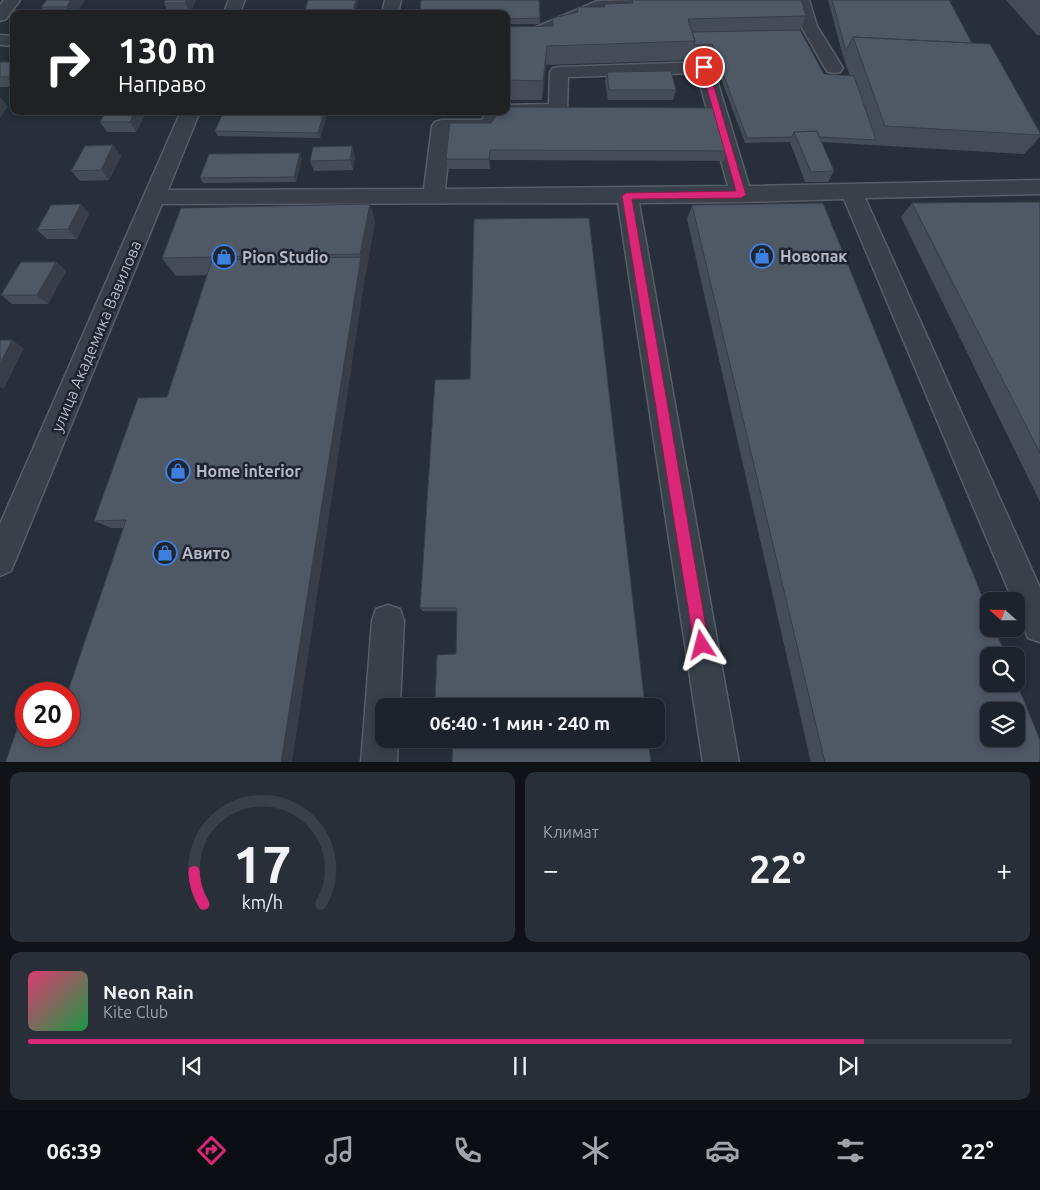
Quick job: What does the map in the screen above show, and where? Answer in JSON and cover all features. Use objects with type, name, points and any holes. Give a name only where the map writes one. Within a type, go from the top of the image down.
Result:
[{"type":"street","points":[[0,16],[12,0]]},
{"type":"street","points":[[801,0],[809,26],[834,68]]},
{"type":"street","points":[[510,34],[537,33],[597,6],[655,4]]},
{"type":"street","points":[[510,111],[558,110],[559,72],[704,67],[741,195]]},
{"type":"street","name":"улица Академика Вавилова","points":[[0,560],[189,115]]},
{"type":"street","points":[[434,196],[442,126],[487,126],[495,115]]},
{"type":"street","points":[[156,197],[741,195],[1040,187]]},
{"type":"street","points":[[852,192],[1040,626]]},
{"type":"street","points":[[626,196],[721,762]]},
{"type":"street","points":[[379,762],[388,621]]},
{"type":"building","points":[[47,0],[71,0],[66,7],[41,7]]},
{"type":"building","points":[[166,0],[187,0],[185,3],[164,3]]},
{"type":"building","points":[[308,0],[356,0],[353,10],[305,10]]},
{"type":"building","points":[[421,0],[539,0],[540,18],[510,19],[510,10],[420,10]]},
{"type":"building","points":[[632,0],[801,0],[806,16],[688,19],[695,41],[547,46],[543,81],[510,80],[510,27],[553,26],[553,18],[578,12],[577,7],[605,7],[604,4],[633,3]]},
{"type":"building","points":[[832,0],[949,0],[972,43],[853,37],[846,51]]},
{"type":"building","points":[[800,30],[824,74],[854,76],[876,140],[819,137],[817,131],[794,132],[792,137],[747,138],[712,44],[694,45],[695,41],[692,32]]},
{"type":"building","points":[[853,37],[990,44],[1040,135],[885,126]]},
{"type":"building","points":[[0,62],[10,62],[10,77],[0,77]]},
{"type":"building","points":[[671,71],[676,90],[609,90],[607,72]]},
{"type":"building","points":[[510,107],[713,108],[727,151],[490,150],[489,159],[446,159],[450,123],[491,123],[497,115],[510,115]]},
{"type":"building","points":[[104,115],[133,115],[130,122],[100,122]]},
{"type":"building","points":[[222,115],[323,115],[318,133],[215,131]]},
{"type":"building","points":[[817,131],[834,171],[811,172],[794,132]]},
{"type":"building","points":[[113,145],[101,170],[71,171],[85,146]]},
{"type":"building","points":[[352,146],[350,160],[310,161],[313,147]]},
{"type":"building","points":[[300,153],[294,177],[200,178],[209,154]]},
{"type":"building","points":[[1040,202],[1040,453],[912,203]]},
{"type":"building","points":[[823,203],[980,592],[980,638],[999,638],[1002,647],[980,647],[980,692],[1020,692],[1025,702],[980,702],[980,747],[1025,747],[1025,703],[1040,740],[1040,762],[825,762],[692,205]]},
{"type":"building","points":[[81,204],[68,229],[37,230],[51,205]]},
{"type":"building","points":[[370,204],[360,254],[162,258],[181,208]]},
{"type":"building","points":[[589,218],[644,698],[435,698],[437,655],[456,654],[457,608],[420,608],[435,380],[470,379],[474,219]]},
{"type":"building","points":[[361,257],[281,762],[5,762],[15,735],[15,747],[80,747],[80,682],[71,682],[126,520],[94,521],[138,398],[167,397],[212,260]]},
{"type":"building","points":[[21,262],[56,262],[37,295],[1,295]]},
{"type":"building","points":[[0,340],[12,340],[0,364]]},
{"type":"building","points":[[453,748],[649,748],[651,762],[452,762]]},
{"type":"place","name":"Новопак","points":[[762,256]]},
{"type":"place","name":"Pion Studio","points":[[224,257]]},
{"type":"place","name":"Home interior","points":[[178,471]]},
{"type":"place","name":"Авито","points":[[165,553]]},
{"type":"route","points":[[702,645],[626,196],[741,195],[704,67]]}]
